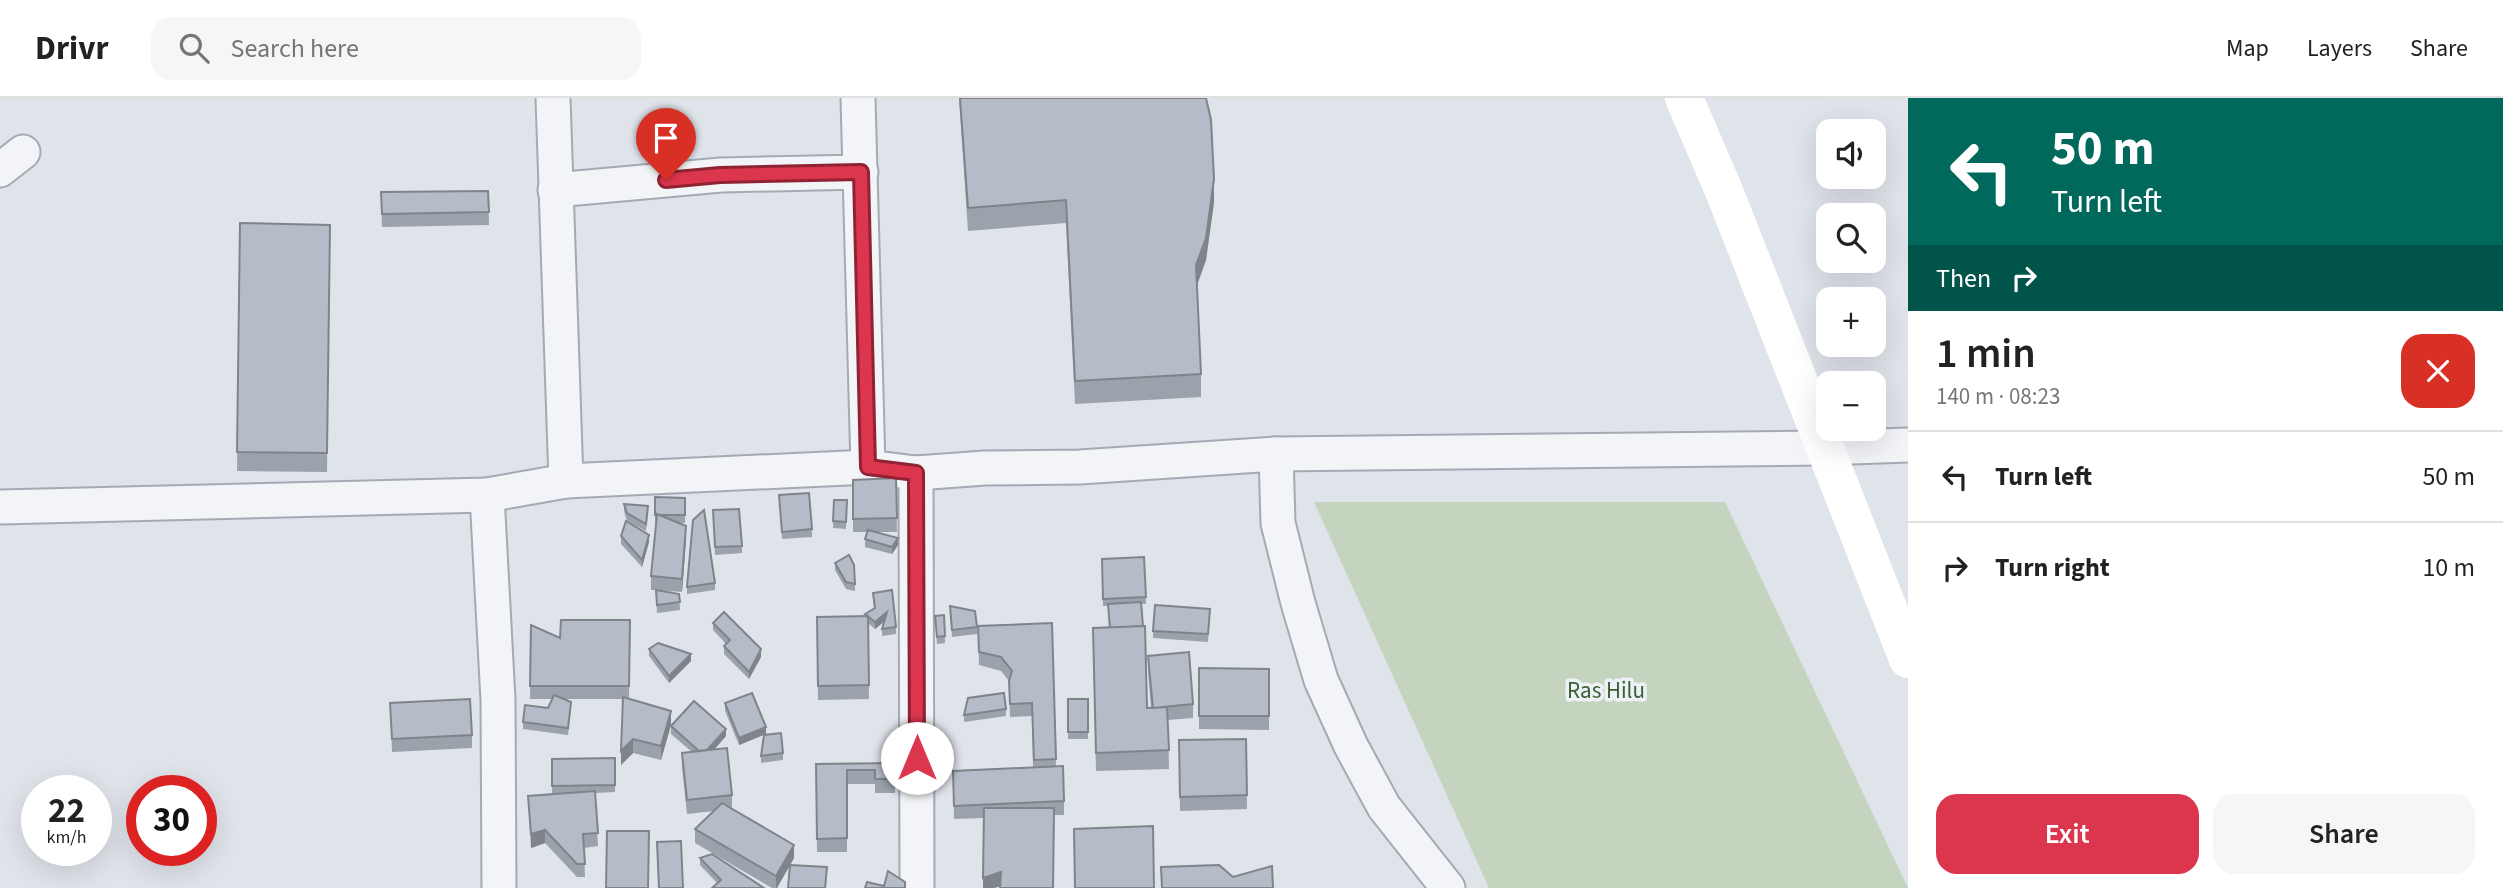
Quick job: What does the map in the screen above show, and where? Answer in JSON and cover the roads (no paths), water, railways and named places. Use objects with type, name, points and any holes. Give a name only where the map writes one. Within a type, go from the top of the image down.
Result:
[{"type":"main road","points":[[1684,98],[1724,191],[1908,659]]},
{"type":"street","points":[[553,98],[566,481]]},
{"type":"street","points":[[858,98],[868,467]]},
{"type":"street","points":[[555,190],[720,175],[861,172]]},
{"type":"street","points":[[0,507],[487,495],[566,481],[868,467],[916,473],[985,468],[1080,467],[1276,454],[1908,445]]},
{"type":"street","points":[[1276,454],[1279,523],[1298,603],[1321,680],[1351,746],[1384,807],[1448,888]]},
{"type":"street","points":[[916,473],[916,888]]},
{"type":"street","points":[[487,495],[504,884]]},
{"type":"park label","name":"Ras Hilu","points":[[1606,690]]}]
